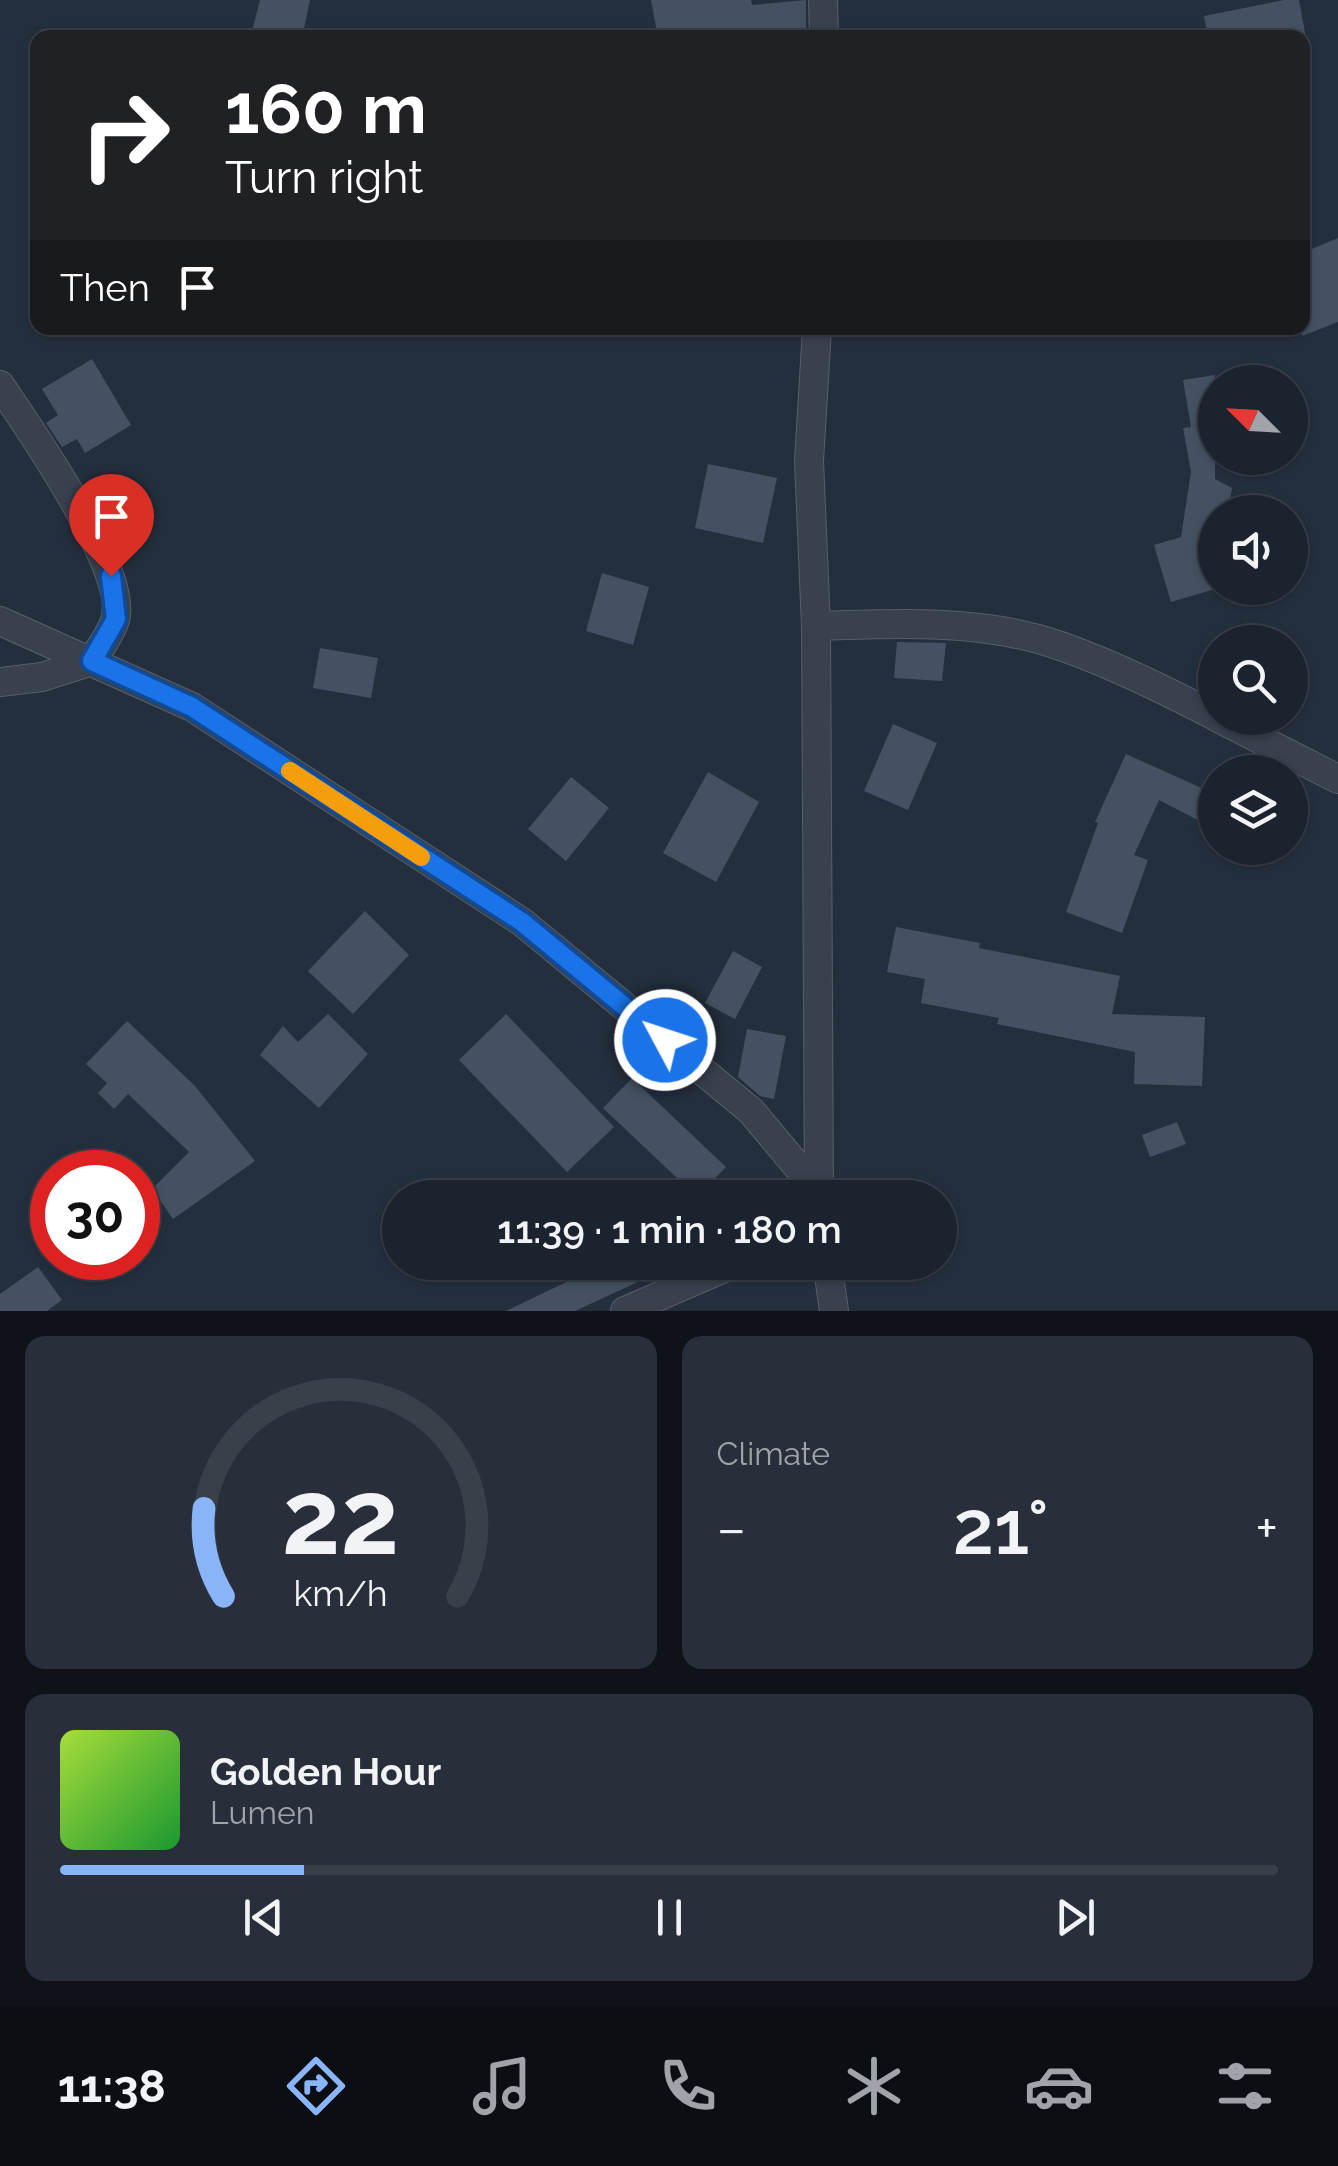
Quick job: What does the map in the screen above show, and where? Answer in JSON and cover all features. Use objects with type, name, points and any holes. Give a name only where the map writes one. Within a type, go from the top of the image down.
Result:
[{"type":"street","points":[[824,0],[824,30]]},
{"type":"street","points":[[817,335],[809,460],[816,626],[818,1180]]},
{"type":"street","points":[[0,386],[59,472],[111,576],[116,619],[92,661],[42,677],[0,682]]},
{"type":"street","points":[[0,620],[192,707],[522,922],[751,1111],[807,1180]]},
{"type":"street","points":[[816,626],[938,624],[1038,639],[1198,708]]},
{"type":"street","points":[[1251,735],[1338,779]]},
{"type":"street","points":[[625,1311],[696,1280]]},
{"type":"street","points":[[830,1280],[834,1311]]},
{"type":"building","points":[[260,0],[310,0],[304,30],[252,30]]},
{"type":"building","points":[[651,0],[751,0],[752,5],[806,0],[806,30],[657,30]]},
{"type":"building","points":[[1299,0],[1305,30],[1207,30],[1204,16]]},
{"type":"building","points":[[1338,238],[1338,322],[1310,333],[1310,250]]},
{"type":"building","points":[[92,359],[131,425],[85,453],[77,439],[62,447],[46,423],[58,415],[42,389]]},
{"type":"building","points":[[1198,378],[1198,475],[1215,475],[1215,479],[1232,488],[1231,495],[1198,495],[1198,594],[1171,602],[1154,545],[1181,537],[1191,472],[1183,428],[1191,427],[1183,380]]},
{"type":"building","points":[[708,464],[777,478],[763,543],[695,528]]},
{"type":"building","points":[[602,573],[649,587],[633,645],[586,631]]},
{"type":"building","points":[[897,642],[946,643],[942,681],[894,678]]},
{"type":"building","points":[[320,648],[378,658],[371,698],[313,688]]},
{"type":"building","points":[[893,724],[937,743],[908,810],[864,791]]},
{"type":"building","points":[[1126,754],[1198,786],[1198,820],[1159,800],[1134,855],[1148,860],[1122,933],[1066,912],[1098,823],[1095,822]]},
{"type":"building","points":[[708,772],[759,802],[716,882],[663,853]]},
{"type":"building","points":[[571,777],[609,808],[566,861],[528,829]]},
{"type":"building","points":[[365,911],[409,955],[353,1014],[308,971]]},
{"type":"building","points":[[896,927],[1120,976],[1112,1014],[1205,1017],[1202,1086],[1134,1084],[1135,1052],[997,1024],[999,1018],[921,1003],[925,979],[887,972]]},
{"type":"building","points":[[733,951],[762,967],[735,1019],[705,1003]]},
{"type":"building","points":[[328,1014],[368,1054],[319,1108],[260,1055],[283,1026],[298,1042]]},
{"type":"building","points":[[506,1014],[614,1127],[567,1172],[459,1060]]},
{"type":"building","points":[[127,1021],[195,1086],[255,1161],[173,1219],[160,1200],[160,1181],[189,1152],[128,1094],[114,1109],[98,1093],[107,1083],[86,1064]]},
{"type":"building","points":[[747,1029],[786,1036],[774,1099],[760,1096],[738,1077]]},
{"type":"building","points":[[632,1078],[726,1167],[713,1180],[679,1180],[603,1108]]},
{"type":"building","points":[[1177,1122],[1186,1144],[1150,1157],[1142,1135]]},
{"type":"building","points":[[30,1273],[30,1280],[47,1280],[62,1300],[47,1311],[0,1311],[0,1294]]},
{"type":"building","points":[[571,1280],[640,1281],[575,1311],[506,1311]]},
{"type":"slow traffic","points":[[290,771],[421,857]]},
{"type":"route","points":[[111,576],[116,619],[92,661],[192,707],[522,922],[665,1040]]}]
